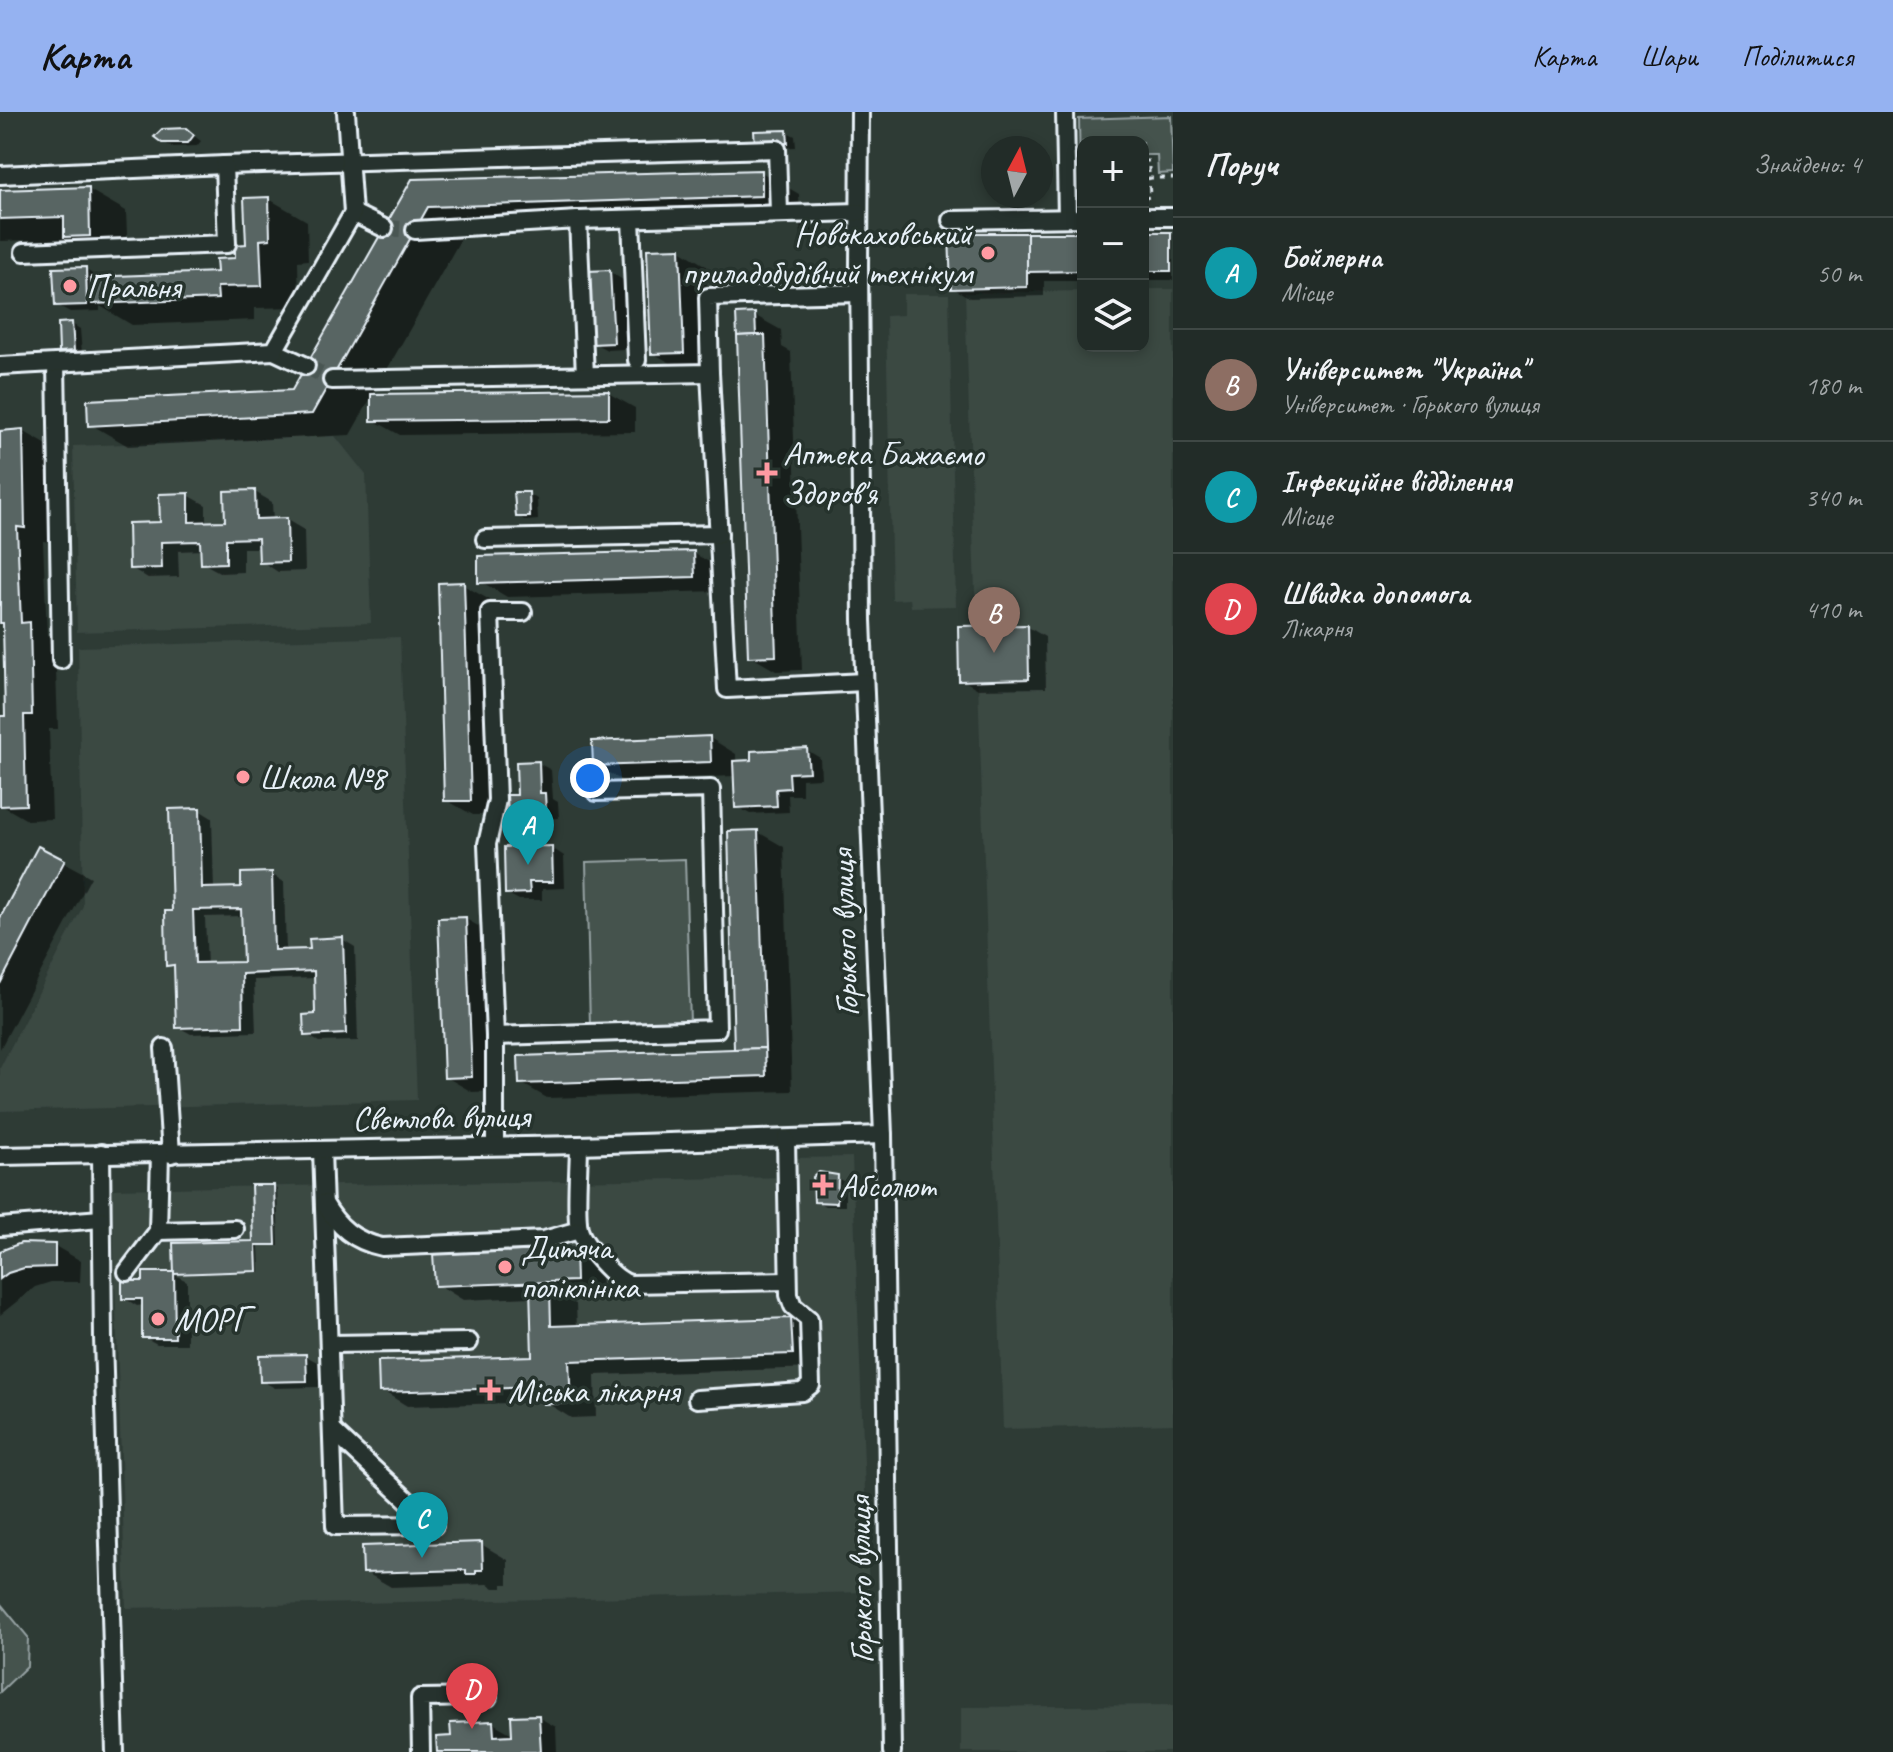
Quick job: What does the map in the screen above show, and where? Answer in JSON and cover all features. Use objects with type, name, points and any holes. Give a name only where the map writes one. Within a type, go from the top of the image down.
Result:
[{"type":"street","points":[[274,351],[353,213],[346,112]]},
{"type":"street","name":"Горького вулиця","points":[[860,112],[864,682],[883,1135],[892,1752]]},
{"type":"street","points":[[951,220],[1075,218],[1065,112]]},
{"type":"street","points":[[0,175],[224,165],[777,149],[779,213]]},
{"type":"street","points":[[24,252],[227,244],[224,165]]},
{"type":"street","points":[[415,230],[578,220],[859,212]]},
{"type":"street","points":[[353,213],[384,228]]},
{"type":"street","points":[[1149,217],[1173,217]]},
{"type":"street","points":[[631,219],[637,360]]},
{"type":"street","points":[[578,220],[585,375]]},
{"type":"street","points":[[859,293],[708,297],[727,689],[864,682]]},
{"type":"street","points":[[0,366],[274,351],[306,366]]},
{"type":"street","points":[[56,363],[61,660]]},
{"type":"street","points":[[332,380],[710,373]]},
{"type":"street","points":[[485,539],[719,534]]},
{"type":"street","points":[[495,1146],[495,1036],[487,844],[497,800],[490,612],[523,612]]},
{"type":"street","points":[[495,1036],[717,1029],[711,789],[596,792]]},
{"type":"street","points":[[127,1272],[158,1231],[166,1153],[164,1048]]},
{"type":"street","name":"Свєтлова вулиця","points":[[0,1156],[579,1145],[883,1135]]},
{"type":"street","points":[[697,1399],[802,1392],[813,1380],[809,1319],[793,1306],[789,1295],[786,1139]]},
{"type":"street","points":[[579,1145],[579,1230],[613,1276],[630,1284],[788,1281]]},
{"type":"street","points":[[322,1150],[335,1526],[434,1525],[332,1430]]},
{"type":"street","points":[[101,1153],[115,1752]]},
{"type":"street","points":[[324,1203],[346,1231],[363,1242],[382,1247],[544,1240],[579,1230]]},
{"type":"street","points":[[0,1227],[101,1219]]},
{"type":"street","points":[[158,1231],[235,1229]]},
{"type":"street","points":[[329,1344],[469,1342]]},
{"type":"street","points":[[421,1752],[420,1698],[488,1697]]},
{"type":"path","points":[[1149,197],[1149,178],[1173,178]]},
{"type":"shaded area","points":[[1171,116],[1173,173],[1158,174],[1157,155],[1149,155],[1149,136],[1079,136],[1079,119]]},
{"type":"shaded area","points":[[1149,289],[1173,289],[1173,1424],[1003,1429],[965,293],[1077,291],[1077,352],[1149,352]]},
{"type":"shaded area","points":[[903,294],[949,294],[956,606],[911,607],[910,599],[892,600],[886,316],[903,315]]},
{"type":"shaded area","points":[[335,436],[366,475],[371,623],[77,632],[73,446]]},
{"type":"shaded area","name":"Школа №8","points":[[400,637],[417,1100],[0,1111],[0,1068],[83,906],[78,647]]},
{"type":"shaded area","points":[[685,859],[690,1023],[590,1026],[586,862]]},
{"type":"shaded area","name":"Міська лікарня","points":[[852,1157],[869,1592],[126,1608],[112,1189],[793,1177],[793,1158]]},
{"type":"shaded area","points":[[0,1603],[28,1637],[27,1666],[0,1692]]},
{"type":"shaded area","points":[[1173,1705],[1173,1752],[961,1752],[961,1707]]},
{"type":"building","points":[[186,128],[194,135],[188,143],[162,143],[154,137],[162,129]]},
{"type":"building","points":[[787,130],[788,143],[755,144],[754,131]]},
{"type":"building","points":[[762,170],[762,196],[428,207],[312,414],[88,426],[87,400],[292,390],[412,179]]},
{"type":"building","points":[[89,187],[90,236],[64,237],[64,217],[0,219],[0,190]]},
{"type":"building","points":[[269,197],[270,239],[260,240],[262,286],[217,287],[218,299],[92,304],[91,277],[217,272],[216,259],[235,258],[235,245],[246,244],[244,198]]},
{"type":"building","points":[[1149,232],[1171,232],[1171,271],[1149,271]]},
{"type":"building","name":"Новокаховський приладобудівний технікум","points":[[949,233],[1027,233],[1027,287],[951,289]]},
{"type":"building","points":[[1027,233],[1077,233],[1077,271],[1027,272]]},
{"type":"building","points":[[680,248],[684,353],[651,354],[647,249]]},
{"type":"building","name":"Пральня","points":[[86,267],[87,305],[55,306],[53,268]]},
{"type":"building","points":[[610,270],[614,343],[592,344],[588,271]]},
{"type":"building","points":[[755,313],[756,335],[737,336],[736,314]]},
{"type":"building","points":[[72,322],[74,351],[59,352],[58,323]]},
{"type":"building","points":[[765,335],[776,656],[748,657],[737,336]]},
{"type":"building","points":[[609,391],[609,418],[371,421],[371,394]]},
{"type":"building","points":[[23,429],[25,528],[17,527],[21,623],[30,622],[32,715],[24,715],[26,805],[0,806],[0,716],[5,716],[3,623],[0,623],[0,431]]},
{"type":"building","points":[[255,490],[256,519],[287,518],[288,562],[259,563],[258,538],[226,539],[226,563],[201,564],[200,541],[161,542],[162,568],[129,569],[128,523],[160,522],[159,494],[189,493],[189,522],[225,521],[224,491]]},
{"type":"building","points":[[514,492],[529,492],[530,517],[516,517]]},
{"type":"building","points":[[694,551],[695,577],[478,583],[478,556]]},
{"type":"building","points":[[464,582],[471,801],[444,801],[438,583]]},
{"type":"building","points":[[1028,625],[1029,679],[959,681],[958,626]]},
{"type":"building","points":[[710,736],[711,762],[593,766],[592,741]]},
{"type":"building","points":[[807,748],[809,772],[789,773],[790,788],[776,789],[777,806],[735,808],[733,761],[751,760],[751,751]]},
{"type":"building","points":[[539,761],[540,793],[545,793],[546,812],[508,813],[507,795],[517,795],[516,762]]},
{"type":"building","points":[[200,808],[202,888],[241,887],[241,873],[272,872],[274,950],[310,949],[309,939],[343,937],[346,1034],[304,1036],[303,1015],[315,1014],[314,971],[242,974],[243,1026],[176,1028],[174,965],[166,966],[165,911],[172,911],[169,809]],"holes":[[[241,909],[243,962],[195,963],[193,910]]]},
{"type":"building","points":[[758,830],[765,1048],[734,1049],[728,831]]},
{"type":"building","points":[[38,846],[65,860],[0,984],[0,918]]},
{"type":"building","points":[[552,846],[553,882],[529,882],[530,893],[505,894],[504,847]]},
{"type":"building","points":[[466,917],[472,1077],[444,1078],[438,918]]},
{"type":"building","points":[[765,1048],[766,1076],[519,1084],[518,1056]]},
{"type":"building","points":[[819,1172],[838,1175],[837,1203],[814,1202],[813,1177]]},
{"type":"building","points":[[251,1185],[274,1185],[276,1245],[256,1245],[257,1271],[174,1274],[173,1243],[253,1241]]},
{"type":"building","points":[[21,1243],[55,1244],[55,1267],[24,1268],[0,1279],[0,1251]]},
{"type":"building","name":"Дитяча поліклініка","points":[[575,1249],[576,1281],[435,1286],[433,1254]]},
{"type":"building","name":"МОРГ","points":[[143,1272],[174,1272],[175,1338],[142,1338],[142,1299],[122,1299],[122,1281],[143,1281]]},
{"type":"building","name":"Міська лікарня","points":[[530,1287],[550,1287],[551,1326],[791,1318],[793,1354],[569,1361],[571,1403],[543,1404],[542,1387],[379,1392],[378,1361],[532,1356]]},
{"type":"building","points":[[306,1354],[307,1381],[260,1382],[259,1355]]},
{"type":"building","points":[[482,1542],[483,1570],[476,1570],[476,1574],[466,1574],[466,1570],[363,1573],[362,1546]]},
{"type":"building","points":[[539,1715],[541,1752],[437,1752],[436,1737],[451,1736],[450,1723],[493,1721],[494,1736],[512,1735],[511,1716]]},
{"type":"tunnel","points":[[384,228],[415,230]]},
{"type":"tunnel","points":[[306,366],[332,380]]},
{"type":"place","name":"Новокаховський приладобудівний технікум","points":[[988,253]]},
{"type":"place","name":"Пральня","points":[[70,286]]},
{"type":"place","name":"Аптека Бажаємо Здоров'я","points":[[767,473]]},
{"type":"place","name":"Університет \"Україна\"","points":[[994,653]]},
{"type":"place","name":"Школа №8","points":[[243,777]]},
{"type":"place","name":"Бойлерна","points":[[528,865]]},
{"type":"place","name":"Абсолют","points":[[823,1185]]},
{"type":"place","name":"Дитяча поліклініка","points":[[505,1267]]},
{"type":"place","name":"МОРГ","points":[[158,1319]]},
{"type":"place","name":"Міська лікарня","points":[[490,1390]]},
{"type":"place","name":"Інфекційне відділення","points":[[422,1558]]},
{"type":"place","name":"Швидка допомога","points":[[472,1729]]}]
